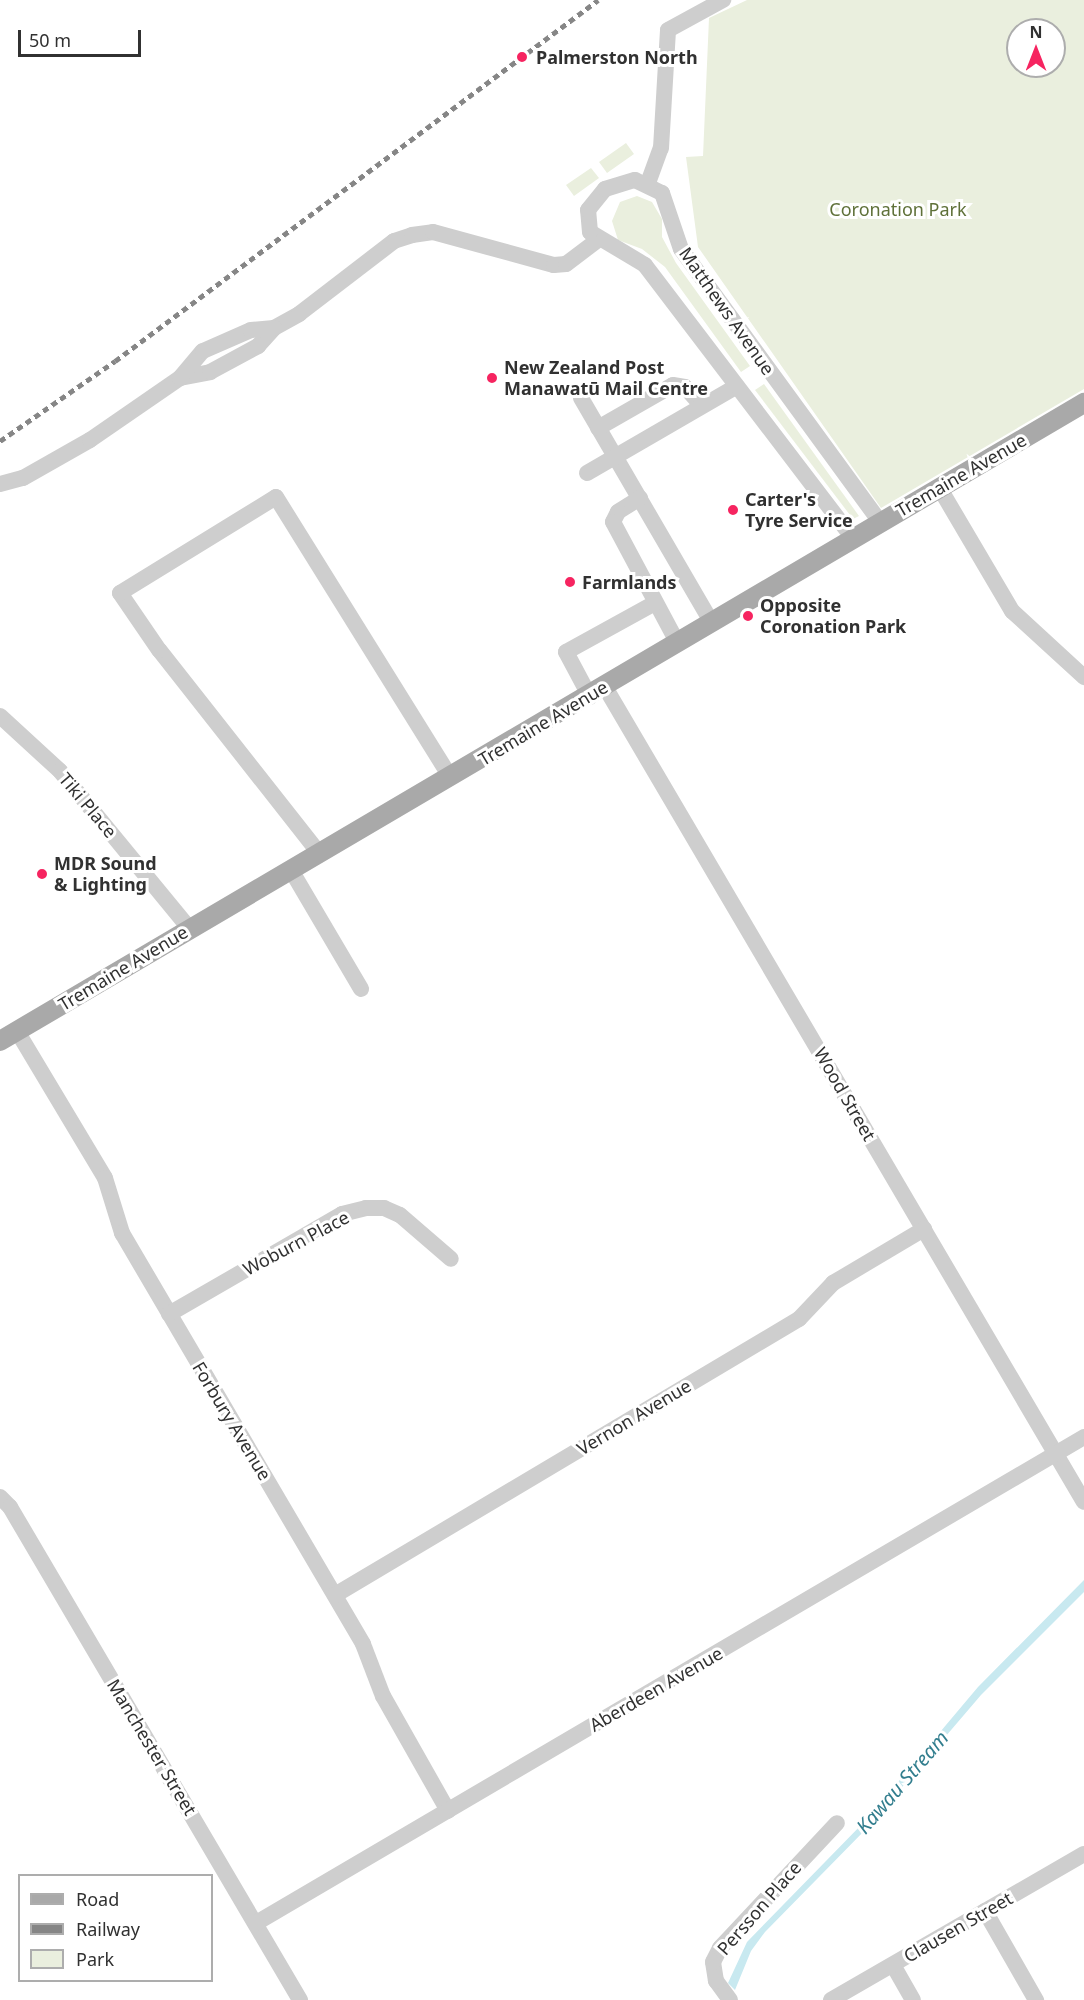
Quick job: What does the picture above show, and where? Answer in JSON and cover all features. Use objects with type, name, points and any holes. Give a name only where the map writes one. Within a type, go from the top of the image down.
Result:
[{"type":"main road","name":"Tremaine Avenue","points":[[8,1036],[598,692],[852,537],[1084,403]]},
{"type":"street","points":[[0,484],[23,478],[90,440],[180,378],[203,351],[231,336],[274,328],[299,314],[394,241],[433,232],[554,265],[566,264],[598,240],[587,220],[594,200],[620,183],[635,180],[648,183],[661,148],[668,30],[723,0]]},
{"type":"street","name":"Matthews Avenue","points":[[648,183],[662,193],[681,249],[880,522]]},
{"type":"street","name":"Matthews Avenue","points":[[598,240],[645,265],[852,537]]},
{"type":"street","points":[[598,428],[673,385],[685,387],[702,406]]},
{"type":"street","points":[[587,472],[736,386]]},
{"type":"street","points":[[581,398],[711,621]]},
{"type":"street","points":[[939,487],[1012,611],[1084,677]]},
{"type":"street","points":[[319,853],[159,650],[120,593],[276,497],[450,777]]},
{"type":"street","points":[[640,498],[618,512],[614,526],[677,642]]},
{"type":"street","name":"Wood Street","points":[[654,603],[566,652],[598,692],[924,1228],[1084,1502]]},
{"type":"street","name":"Tiki Place","points":[[0,716],[60,771],[190,929]]},
{"type":"street","points":[[291,870],[362,989]]},
{"type":"street","name":"Forbury Avenue","points":[[8,1036],[105,1178],[122,1233],[363,1644],[382,1696],[448,1811]]},
{"type":"street","name":"Woburn Place","points":[[169,1314],[342,1214],[366,1208],[384,1208],[400,1215],[451,1259]]},
{"type":"street","name":"Vernon Avenue","points":[[335,1595],[799,1319],[833,1283],[924,1228]]},
{"type":"street","name":"Aberdeen Avenue","points":[[256,1923],[1084,1437]]},
{"type":"street","name":"Manchester Street","points":[[0,1497],[10,1507],[300,2000]]},
{"type":"street","name":"Persson Place","points":[[730,2000],[716,1981],[713,1962],[720,1948],[837,1823]]},
{"type":"street","name":"Clausen Street","points":[[831,2000],[1084,1854]]},
{"type":"street","points":[[985,1911],[1036,2000]]},
{"type":"street","points":[[893,1965],[913,2000]]},
{"type":"green space","name":"Coronation Park","points":[[747,0],[1084,0],[1084,389],[881,508],[698,247],[686,157],[703,156],[709,18]]},
{"type":"green space","points":[[626,143],[634,154],[607,173],[599,162]]},
{"type":"green space","points":[[591,168],[599,178],[574,196],[566,185]]},
{"type":"green space","points":[[637,196],[652,202],[662,219],[662,237],[676,263],[750,366],[741,372],[665,267],[642,249],[618,240],[612,221],[620,202]]},
{"type":"green space","points":[[764,384],[859,516],[853,519],[755,390]]},
{"type":"water","name":"Kawau Stream","points":[[1084,1580],[1084,1592],[981,1695],[869,1826],[765,1932],[751,1951],[735,1990],[728,1983],[747,1942],[866,1820],[978,1687]]},
{"type":"railway","points":[[0,441],[115,361],[598,0]]},
{"type":"place","name":"Palmerston North","points":[[522,57]]},
{"type":"place","name":"New Zealand Post Manawatū Mail Centre","points":[[492,378]]},
{"type":"place","name":"Carter's Tyre Service","points":[[733,510]]},
{"type":"place","name":"Farmlands","points":[[570,582]]},
{"type":"place","name":"Opposite Coronation Park","points":[[748,616]]},
{"type":"place","name":"MDR Sound & Lighting","points":[[42,874]]}]
